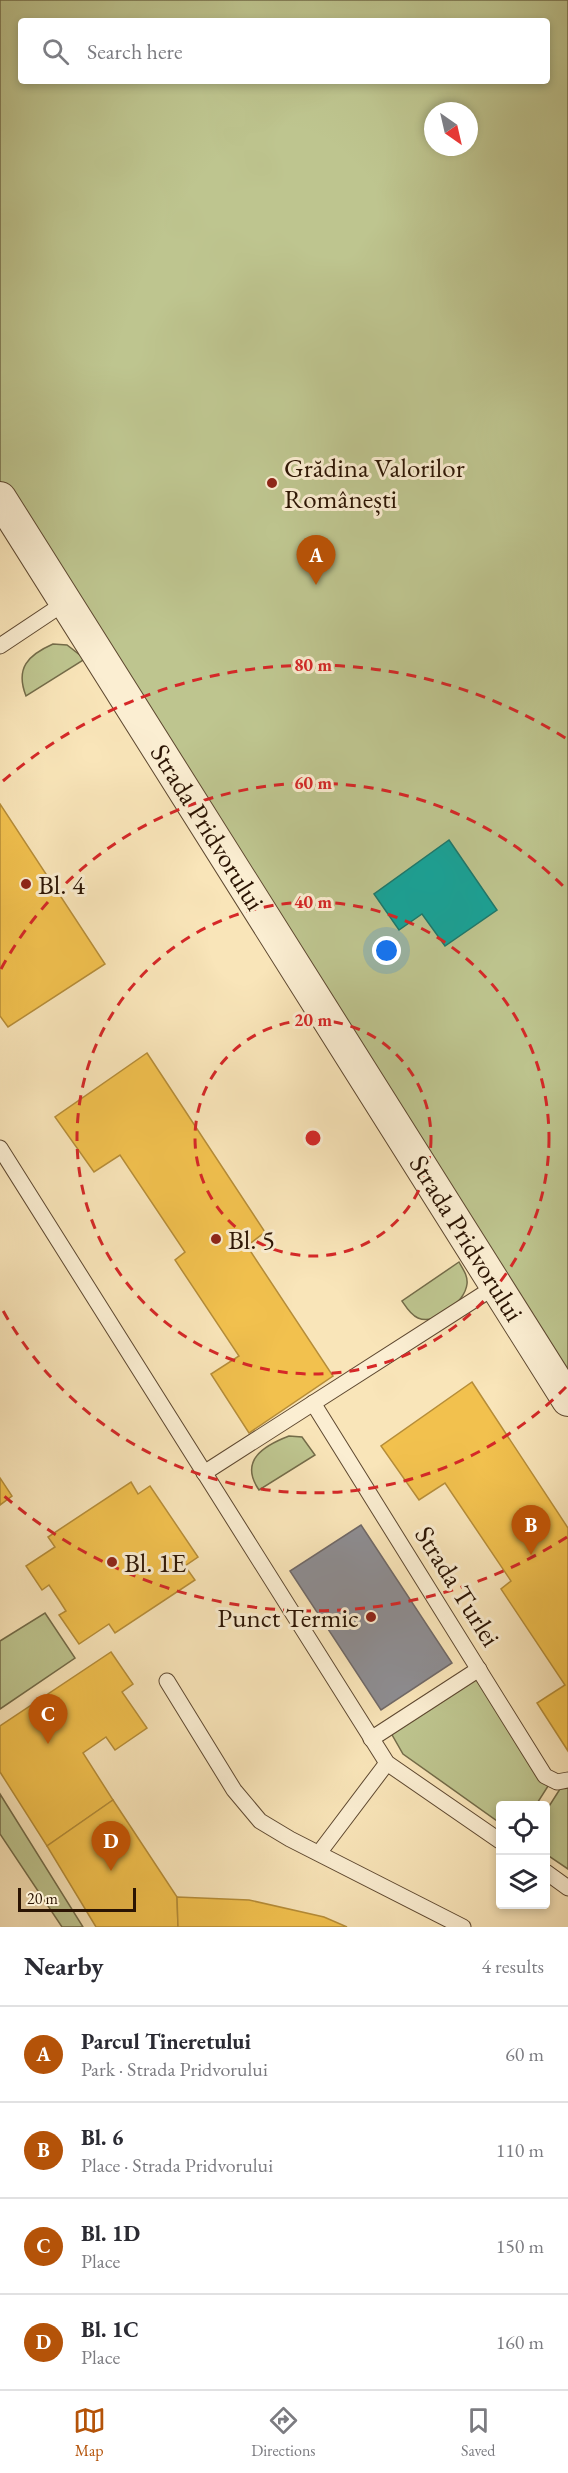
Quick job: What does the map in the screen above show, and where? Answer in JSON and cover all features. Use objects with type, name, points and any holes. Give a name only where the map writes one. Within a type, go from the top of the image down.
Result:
[{"type":"street","name":"Strada Pridvorului","points":[[0,498],[568,1400]]},
{"type":"lane","points":[[0,646],[66,602]]},
{"type":"lane","points":[[0,1148],[387,1763],[496,1838]]},
{"type":"lane","points":[[204,1473],[496,1286]]},
{"type":"lane","name":"Strada Turlei","points":[[313,1403],[545,1776],[557,1782],[568,1780]]},
{"type":"lane","points":[[371,1739],[479,1669]]},
{"type":"lane","points":[[167,1681],[234,1790],[260,1821],[463,1927]]},
{"type":"lane","points":[[319,1853],[387,1763]]},
{"type":"lane","points":[[550,1875],[568,1888]]},
{"type":"green space","points":[[0,0],[568,0],[568,1373],[128,689],[0,481]]},
{"type":"green space","points":[[53,644],[67,645],[85,659],[26,696],[22,678],[26,664],[37,653]]},
{"type":"green space","points":[[459,1262],[466,1275],[467,1284],[455,1305],[433,1319],[425,1320],[413,1315],[402,1301]]},
{"type":"green space","points":[[289,1436],[302,1437],[315,1455],[259,1490],[253,1480],[253,1463],[263,1450]]},
{"type":"green space","points":[[45,1613],[75,1658],[0,1709],[0,1641]]},
{"type":"green space","points":[[479,1676],[550,1783],[539,1801],[496,1801],[496,1820],[403,1754],[391,1733]]},
{"type":"green space","points":[[568,1787],[568,1869],[550,1857],[550,1805],[560,1789]]},
{"type":"green space","points":[[0,1794],[83,1927],[62,1927],[0,1834]]},
{"type":"building: Homes","name":"Bl. 4","points":[[0,804],[105,964],[8,1027],[0,1016]]},
{"type":"building: Homes","name":"Bl. 5","points":[[147,1053],[265,1232],[247,1246],[333,1376],[249,1433],[211,1374],[239,1356],[175,1260],[185,1252],[120,1155],[94,1172],[55,1117]]},
{"type":"building: Homes","points":[[472,1382],[568,1528],[568,1751],[537,1703],[565,1685],[501,1589],[511,1581],[445,1483],[419,1500],[381,1446]]},
{"type":"building: Homes","points":[[0,1478],[12,1496],[0,1505]]},
{"type":"building: Homes","name":"Bl. 1E","points":[[131,1482],[138,1494],[150,1486],[198,1557],[185,1566],[195,1580],[115,1633],[109,1624],[79,1644],[59,1615],[66,1611],[49,1585],[42,1590],[26,1566],[55,1547],[48,1537]]},
{"type":"building: Homes","points":[[111,1652],[133,1684],[122,1692],[147,1728],[115,1750],[106,1737],[83,1753],[113,1800],[47,1846],[0,1772],[0,1726]]},
{"type":"building: Homes","points":[[113,1800],[177,1897],[178,1927],[96,1927],[47,1846]]},
{"type":"building: Homes","points":[[177,1897],[249,1900],[324,1917],[347,1927],[178,1927]]},
{"type":"building: Public","points":[[449,840],[497,910],[445,946],[422,914],[399,930],[374,894]]},
{"type":"building: Industry","name":"Punct Termic","points":[[361,1525],[452,1663],[381,1710],[290,1571]]},
{"type":"place","name":"Grădina Valorilor Românești","points":[[272,483]]},
{"type":"place","name":"Parcul Tineretului","points":[[316,585]]},
{"type":"place","name":"Bl. 4","points":[[26,884]]},
{"type":"place","name":"Bl. 5","points":[[216,1239]]},
{"type":"place","name":"Bl. 6","points":[[531,1555]]},
{"type":"place","name":"Bl. 1E","points":[[112,1562]]},
{"type":"place","name":"Punct Termic","points":[[371,1617]]},
{"type":"place","name":"Bl. 1D","points":[[48,1744]]},
{"type":"place","name":"Bl. 1C","points":[[111,1871]]}]
